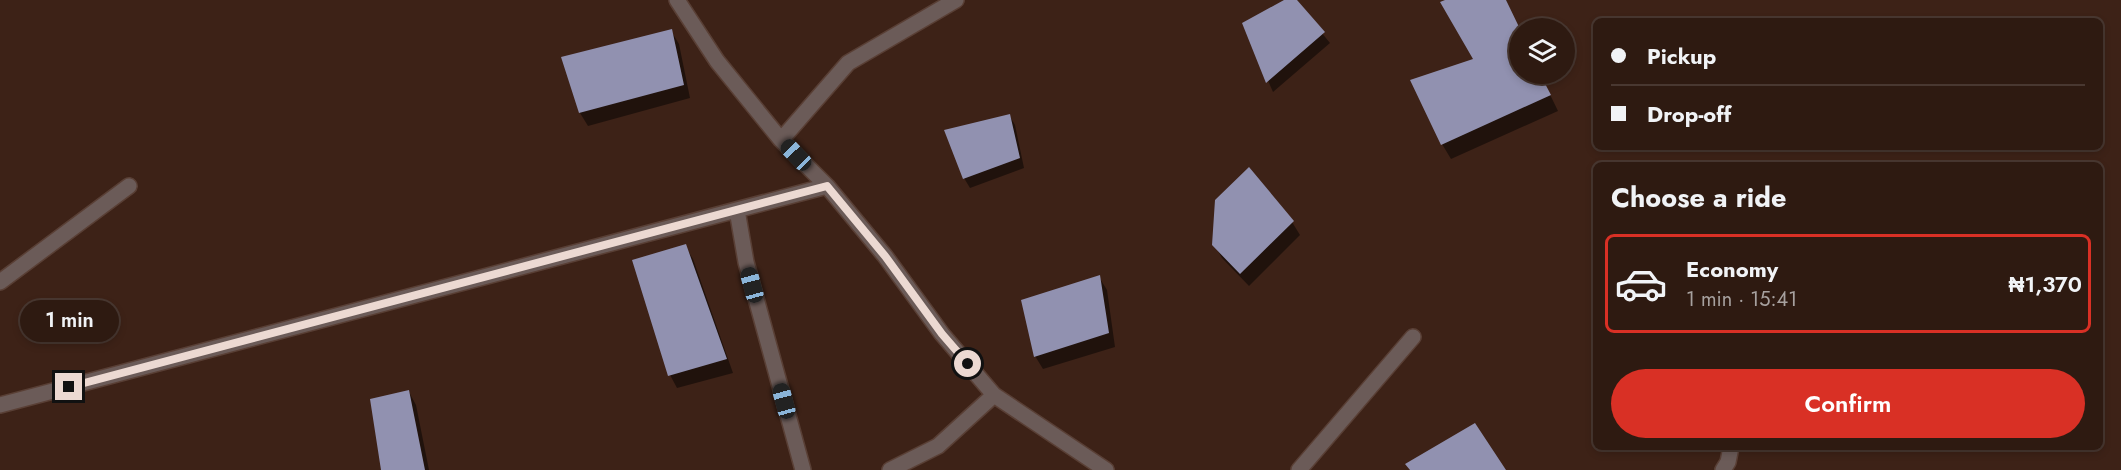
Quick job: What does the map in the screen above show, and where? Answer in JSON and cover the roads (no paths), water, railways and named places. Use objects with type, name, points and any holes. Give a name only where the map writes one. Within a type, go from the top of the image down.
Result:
[{"type":"street","points":[[677,0],[717,61],[781,140],[827,186],[885,256],[942,334],[994,395],[1106,470]]},
{"type":"street","points":[[781,140],[848,63],[956,0]]},
{"type":"street","points":[[0,282],[129,186]]},
{"type":"street","points":[[0,405],[827,186]]},
{"type":"street","points":[[736,210],[746,262],[803,470]]},
{"type":"street","points":[[1299,470],[1413,337]]},
{"type":"street","points":[[890,470],[938,446],[994,395]]},
{"type":"street","points":[[1723,470],[1728,462],[1730,450]]}]
